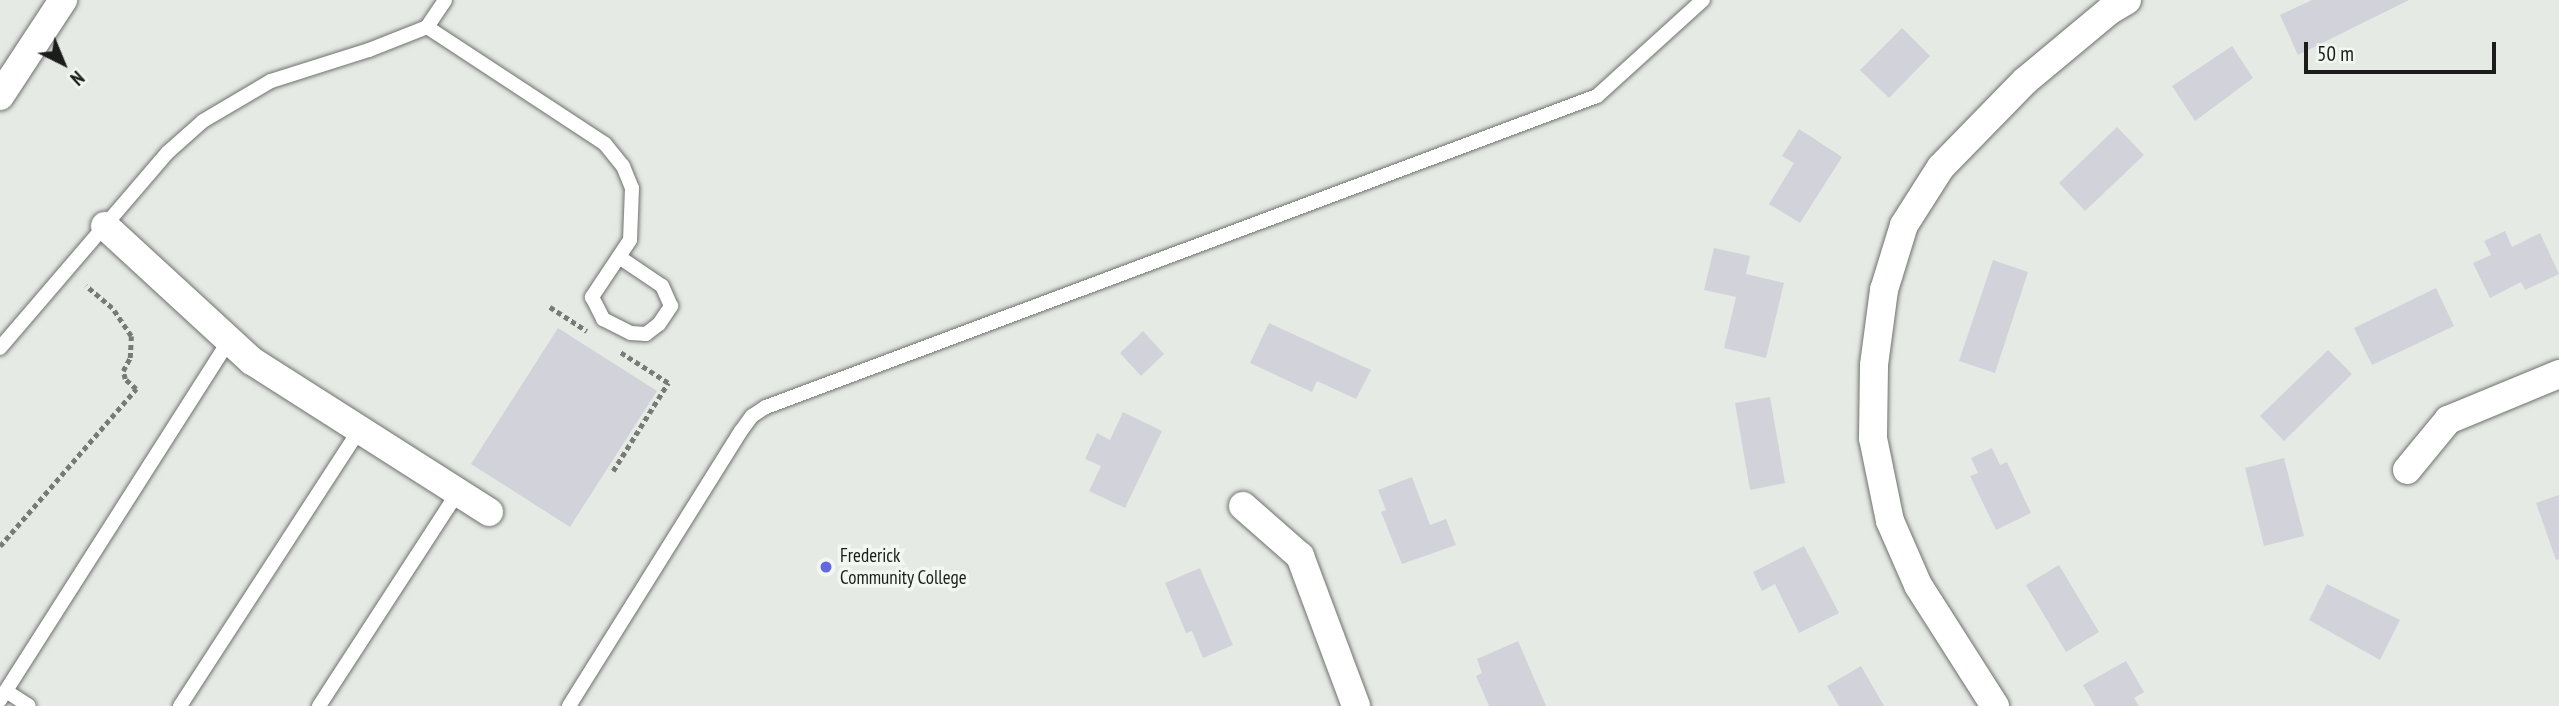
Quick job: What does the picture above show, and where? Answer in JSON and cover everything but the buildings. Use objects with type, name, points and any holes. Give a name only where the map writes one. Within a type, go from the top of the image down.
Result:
[{"type":"street","points":[[0,96],[63,0]]},
{"type":"street","points":[[1995,706],[1918,585],[1890,521],[1873,438],[1874,365],[1884,290],[1904,225],[1941,167],[2025,81],[2109,11],[2127,0]]},
{"type":"street","points":[[105,226],[252,361],[489,512]]},
{"type":"street","points":[[2407,470],[2448,420],[2559,374]]},
{"type":"street","points":[[1243,506],[1300,556],[1356,706]]},
{"type":"lane","points":[[0,348],[167,153],[203,121],[271,81],[369,50],[427,27],[445,0]]},
{"type":"lane","points":[[569,706],[741,431],[752,416],[766,407],[1597,96],[1703,0]]},
{"type":"lane","points":[[427,27],[605,144],[623,166],[632,188],[630,240],[592,297],[603,318],[631,333],[646,334],[659,324],[671,306],[662,286],[619,257]]},
{"type":"lane","points":[[29,706],[3,696],[229,340]]},
{"type":"lane","points":[[180,706],[359,430]]},
{"type":"lane","points":[[319,706],[458,492]]},
{"type":"path","points":[[0,546],[136,389],[124,379],[122,371],[130,358],[131,336],[112,308],[86,286]]},
{"type":"path","points":[[550,307],[593,334]]},
{"type":"path","points":[[613,471],[668,383],[614,348]]},
{"type":"place","name":"Frederick Community College","points":[[826,567]]}]
